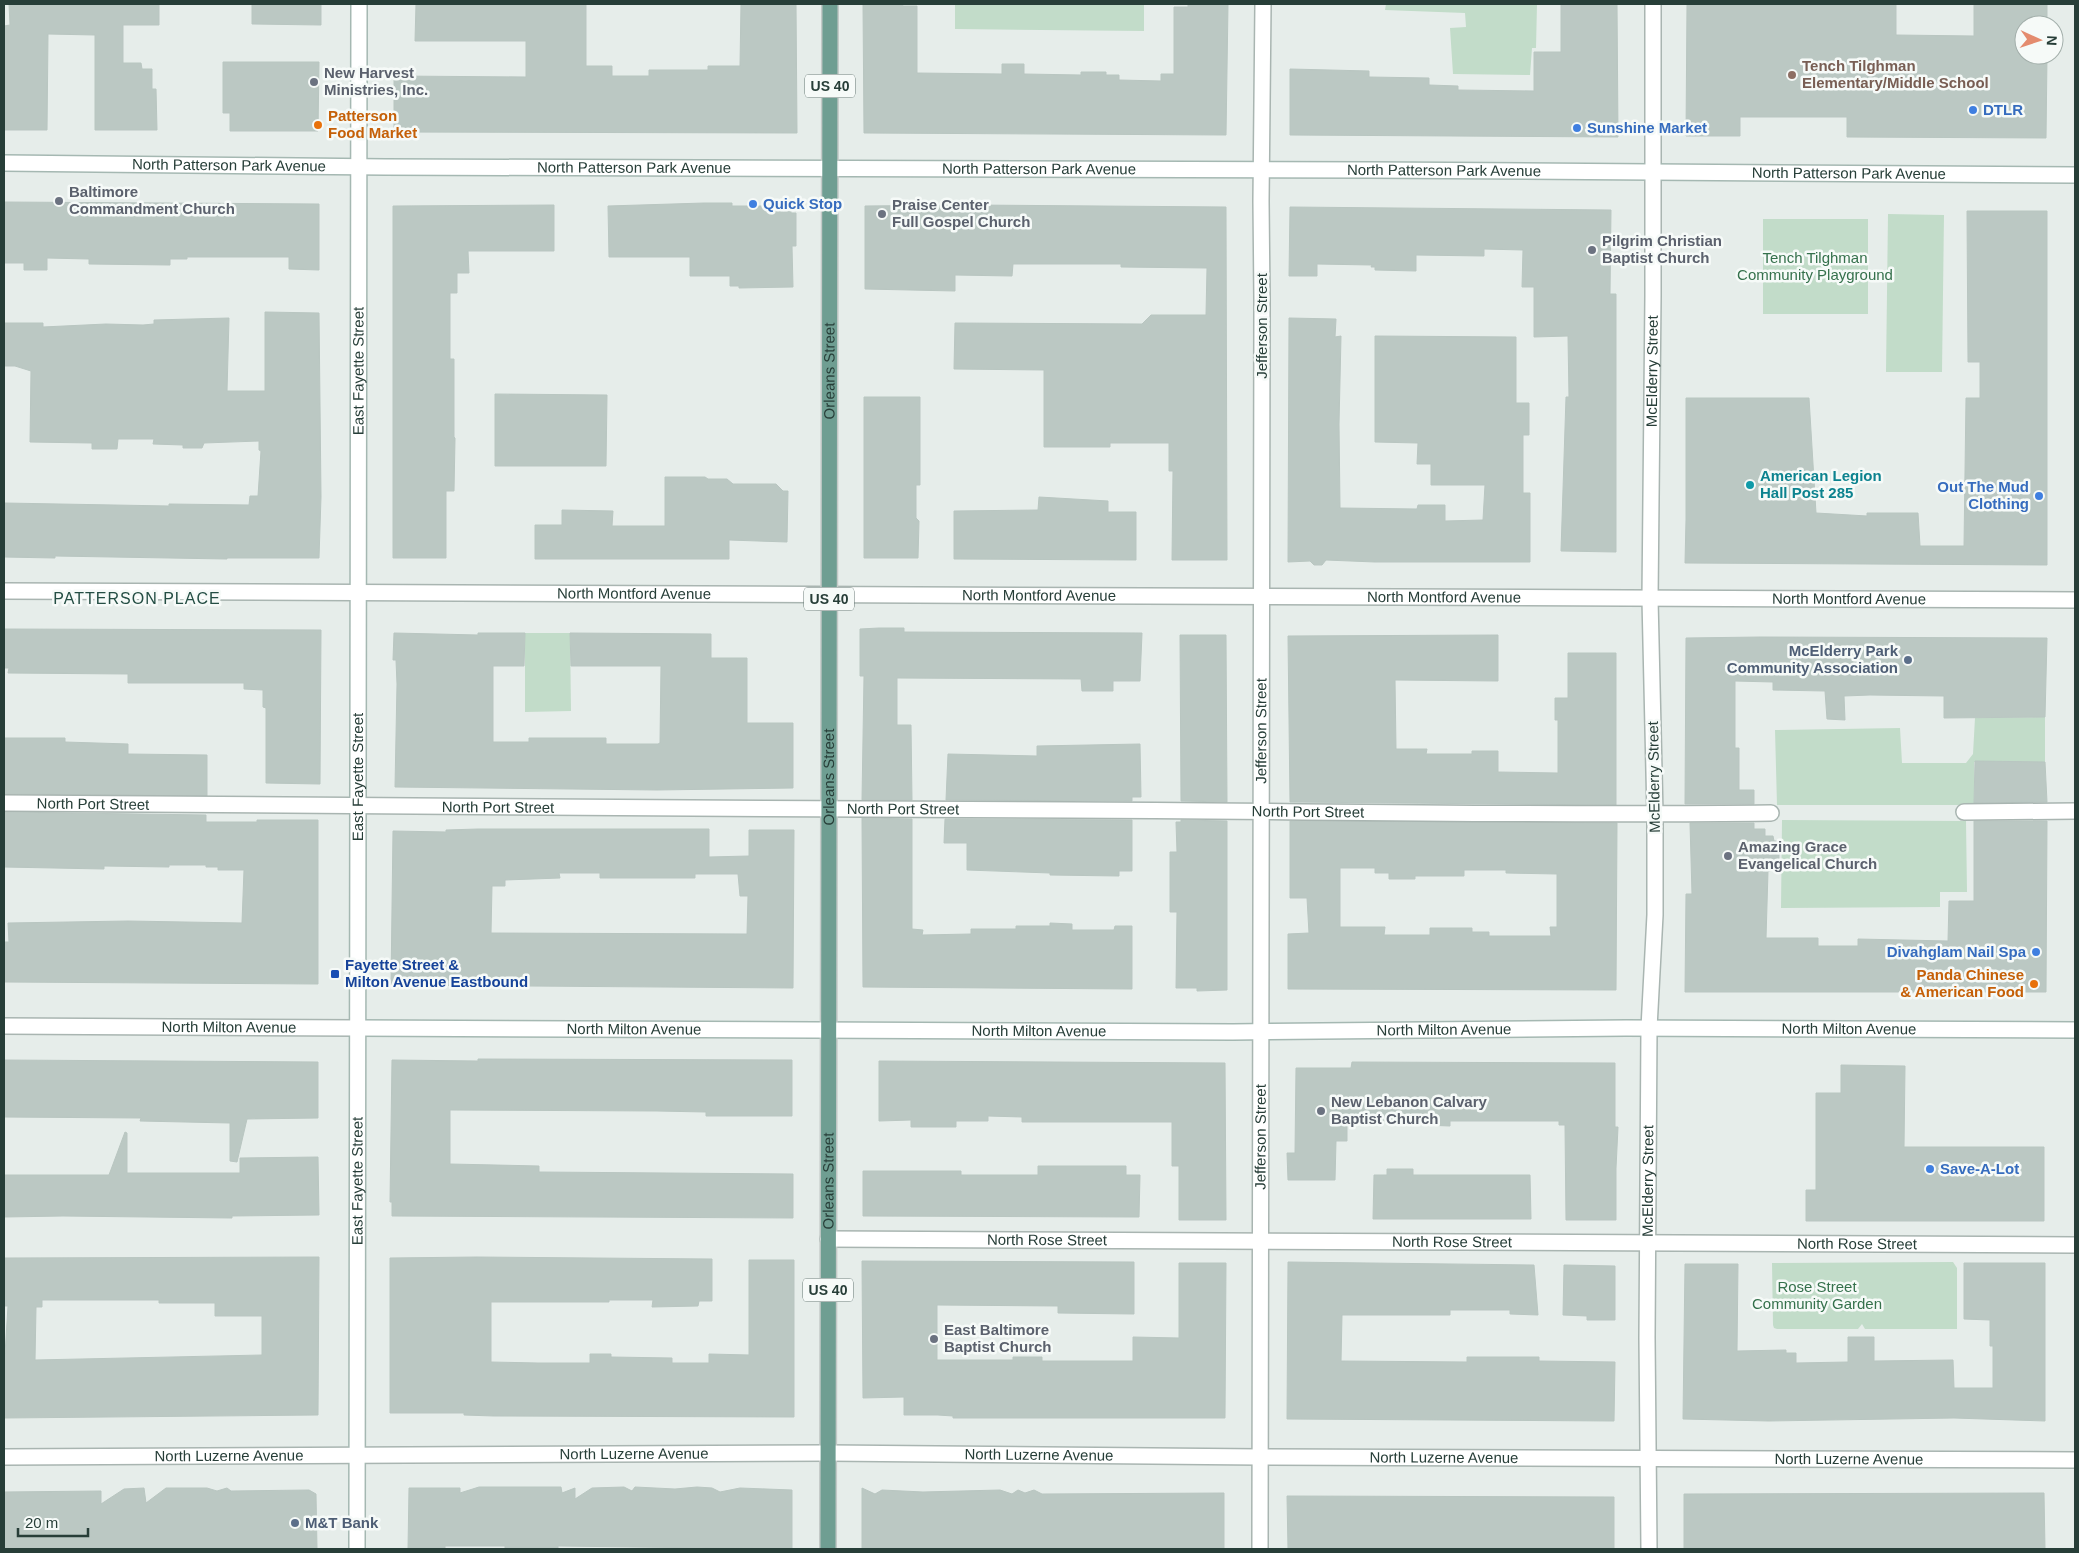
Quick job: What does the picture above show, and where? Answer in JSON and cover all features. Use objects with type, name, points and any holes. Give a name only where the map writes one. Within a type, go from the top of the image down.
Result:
[{"type":"main road","name":"Orleans Street","points":[[828,1549],[830,4]]},
{"type":"street","name":"East Fayette Street","points":[[357,1549],[359,4]]},
{"type":"street","name":"Jefferson Street","points":[[1260,1549],[1263,4]]},
{"type":"street","name":"McElderry Street","points":[[1649,1549],[1647,1243],[1649,1028],[1655,915],[1655,815],[1650,599],[1653,4]]},
{"type":"street","name":"North Patterson Park Avenue","points":[[4,163],[359,167],[2075,175]]},
{"type":"street","name":"North Montford Avenue","points":[[4,591],[2075,600]]},
{"type":"street","name":"North Port Street","points":[[4,803],[358,808],[829,808],[1655,815],[1771,813]]},
{"type":"street","points":[[1964,812],[2075,811]]},
{"type":"street","name":"North Milton Avenue","points":[[4,1026],[1261,1032],[1649,1028],[2075,1030]]},
{"type":"street","name":"North Rose Street","points":[[828,1239],[2075,1245]]},
{"type":"street","name":"North Luzerne Avenue","points":[[4,1457],[828,1453],[1260,1457],[2075,1460]]},
{"type":"green space","points":[[955,4],[1144,4],[1144,31],[955,29]]},
{"type":"green space","points":[[1386,4],[1537,4],[1536,48],[1532,48],[1530,75],[1453,74],[1450,28],[1466,27],[1465,13],[1385,10]]},
{"type":"green space","points":[[1888,214],[1944,215],[1942,372],[1886,372]]},
{"type":"green space","name":"Tench Tilghman Community Playground","points":[[1763,219],[1868,219],[1868,314],[1763,314]]},
{"type":"green space","points":[[525,633],[570,633],[571,711],[525,712]]},
{"type":"green space","points":[[2045,717],[2045,762],[1974,762],[1974,805],[1777,805],[1775,730],[1900,728],[1902,763],[1966,763],[1973,754],[1975,718]]},
{"type":"green space","points":[[1782,820],[1966,821],[1967,892],[1940,892],[1940,907],[1781,908]]},
{"type":"green space","name":"Rose Street Community Garden","points":[[1953,1262],[1957,1268],[1957,1329],[1865,1329],[1862,1324],[1858,1329],[1774,1328],[1772,1263]]},
{"type":"building","points":[[9,4],[159,4],[159,25],[123,25],[123,63],[141,63],[142,69],[152,69],[152,89],[156,89],[157,130],[95,130],[95,35],[48,34],[47,130],[4,130],[4,26],[10,25]]},
{"type":"building","points":[[252,4],[321,4],[321,25],[252,24]]},
{"type":"building","points":[[416,4],[586,4],[586,66],[612,66],[612,76],[649,76],[649,70],[708,70],[708,66],[740,66],[741,4],[796,4],[797,133],[394,132],[394,76],[526,77],[526,41],[415,41]]},
{"type":"building","points":[[863,4],[917,6],[917,73],[1002,74],[1002,64],[1024,64],[1024,74],[1081,75],[1081,72],[1106,72],[1106,75],[1119,75],[1119,80],[1161,81],[1161,74],[1174,74],[1174,7],[1188,7],[1188,4],[1228,4],[1226,135],[864,133]]},
{"type":"building","points":[[1561,4],[1617,4],[1618,137],[1290,135],[1290,69],[1369,71],[1369,77],[1429,78],[1429,85],[1458,86],[1458,90],[1534,91],[1534,52],[1561,52]]},
{"type":"building","name":"Tench Tilghman Elementary/Middle School","points":[[1687,4],[1896,4],[1896,35],[1974,36],[1974,4],[2047,4],[2047,15],[2014,15],[2014,65],[2047,65],[2046,138],[1847,137],[1847,117],[1740,117],[1740,136],[1686,136]]},
{"type":"building","points":[[223,62],[319,62],[318,131],[230,131],[230,113],[223,113]]},
{"type":"building","points":[[4,202],[319,204],[319,270],[289,269],[289,257],[187,257],[187,259],[170,259],[170,265],[89,264],[89,259],[47,258],[47,270],[24,270],[24,263],[4,263]]},
{"type":"building","points":[[732,203],[732,206],[791,206],[791,213],[796,213],[796,246],[792,246],[793,287],[739,288],[739,286],[730,286],[730,276],[690,276],[690,257],[609,257],[608,206]]},
{"type":"building","points":[[554,205],[554,251],[468,251],[469,273],[457,273],[457,293],[450,293],[450,359],[454,359],[455,438],[454,491],[446,491],[446,558],[393,558],[393,206]]},
{"type":"building","points":[[865,206],[1226,207],[1227,560],[1172,560],[1173,471],[1169,471],[1169,443],[1110,443],[1110,447],[1044,447],[1044,370],[954,369],[955,323],[1142,324],[1151,315],[1206,315],[1207,268],[1121,267],[1121,264],[1013,264],[1012,276],[955,275],[955,291],[865,289]]},
{"type":"building","points":[[1290,207],[1611,210],[1610,294],[1616,294],[1616,552],[1561,551],[1566,397],[1569,397],[1568,336],[1534,337],[1534,287],[1522,287],[1523,250],[1484,249],[1484,256],[1416,255],[1416,271],[1375,270],[1375,267],[1371,267],[1372,265],[1317,264],[1317,276],[1289,276]]},
{"type":"building","points":[[1967,211],[2047,211],[2047,565],[1685,563],[1686,398],[1809,398],[1816,513],[1867,516],[1867,513],[1918,513],[1920,546],[1964,546],[1966,398],[1980,398],[1980,362],[1968,362]]},
{"type":"building","points":[[265,312],[319,313],[321,497],[319,558],[4,557],[4,503],[169,506],[169,504],[249,505],[250,496],[258,496],[261,451],[259,450],[259,441],[204,443],[202,448],[183,448],[183,445],[153,444],[154,439],[118,439],[117,449],[92,449],[92,443],[30,442],[31,371],[15,366],[4,366],[4,323],[43,323],[43,327],[106,324],[143,325],[154,324],[154,320],[229,318],[227,391],[265,391]]},
{"type":"building","points":[[1289,318],[1336,319],[1335,337],[1341,336],[1340,508],[1417,509],[1418,505],[1445,505],[1445,521],[1483,520],[1485,485],[1431,485],[1431,464],[1417,464],[1418,443],[1375,442],[1375,336],[1516,337],[1516,403],[1529,403],[1529,435],[1523,435],[1523,493],[1530,493],[1530,562],[1375,562],[1326,560],[1322,565],[1314,565],[1310,561],[1288,562]]},
{"type":"building","points":[[495,394],[607,395],[606,466],[495,466]]},
{"type":"building","points":[[864,397],[920,397],[920,485],[916,485],[916,518],[919,521],[918,558],[864,558]]},
{"type":"building","points":[[665,477],[727,479],[733,484],[776,484],[783,491],[788,491],[787,542],[729,540],[729,559],[535,559],[535,525],[562,525],[562,510],[613,511],[612,526],[665,526]]},
{"type":"building","points":[[1039,497],[1108,501],[1108,512],[1136,512],[1136,560],[954,559],[954,511],[1038,510]]},
{"type":"building","points":[[904,628],[904,632],[1142,633],[1140,681],[1113,681],[1113,691],[1082,691],[1081,679],[897,678],[897,725],[911,725],[912,800],[862,800],[864,676],[860,676],[860,629]]},
{"type":"building","points":[[4,629],[321,630],[320,784],[266,783],[266,708],[263,707],[263,690],[244,689],[244,683],[128,683],[128,674],[8,673],[9,668],[4,668]]},
{"type":"building","points":[[394,633],[478,635],[478,633],[525,633],[524,666],[493,666],[493,742],[529,742],[529,738],[606,738],[606,744],[660,743],[661,666],[571,666],[570,633],[711,634],[711,658],[747,658],[747,723],[793,723],[793,788],[657,790],[395,787],[397,684],[396,660],[393,660]]},
{"type":"building","points":[[1180,635],[1226,635],[1227,802],[1181,801]]},
{"type":"building","points":[[1498,635],[1498,681],[1395,680],[1396,749],[1427,749],[1426,754],[1472,754],[1472,751],[1498,751],[1498,772],[1558,773],[1558,720],[1555,720],[1555,698],[1568,698],[1568,653],[1616,653],[1616,805],[1290,802],[1288,636]]},
{"type":"building","points":[[1686,638],[2047,638],[2045,717],[1944,718],[1944,696],[1870,695],[1844,696],[1845,720],[1827,719],[1825,691],[1773,690],[1773,682],[1735,681],[1735,748],[1739,748],[1739,790],[1754,790],[1754,804],[1685,804]]},
{"type":"building","points":[[4,738],[65,738],[65,742],[128,744],[128,754],[207,755],[207,796],[4,794]]},
{"type":"building","points":[[1140,744],[1141,797],[1132,797],[1132,801],[946,800],[948,754],[1037,756],[1037,746]]},
{"type":"building","points":[[1975,761],[2045,762],[2047,802],[1974,803]]},
{"type":"building","points":[[4,812],[206,815],[206,822],[318,820],[318,984],[4,982],[4,942],[9,942],[8,923],[128,921],[242,923],[244,870],[218,870],[218,867],[206,867],[206,865],[169,865],[169,867],[104,866],[104,869],[4,867]]},
{"type":"building","points":[[862,818],[912,819],[912,929],[923,930],[922,935],[971,934],[971,929],[1016,929],[1016,926],[1050,926],[1050,923],[1072,924],[1072,930],[1114,930],[1115,926],[1132,926],[1132,989],[863,987]]},
{"type":"building","points":[[945,819],[1132,820],[1132,871],[1119,871],[1119,876],[1050,875],[1050,873],[967,870],[967,843],[944,843]]},
{"type":"building","points":[[1181,820],[1227,821],[1227,990],[1197,991],[1197,988],[1176,988],[1177,912],[1170,912],[1170,852],[1177,852],[1176,822],[1181,822]]},
{"type":"building","points":[[1290,821],[1617,823],[1616,990],[1288,989],[1288,934],[1309,933],[1307,898],[1290,898]],"holes":[[[1340,868],[1375,868],[1375,873],[1389,873],[1389,879],[1415,879],[1415,876],[1464,876],[1464,870],[1506,870],[1506,873],[1557,874],[1557,927],[1550,927],[1551,936],[1489,936],[1489,932],[1472,932],[1472,928],[1430,928],[1430,935],[1384,935],[1385,927],[1340,927]]]},
{"type":"building","points":[[1974,821],[2047,821],[2046,992],[1685,992],[1686,894],[1692,894],[1690,823],[1754,823],[1754,829],[1765,829],[1765,836],[1773,836],[1774,841],[1779,841],[1779,870],[1768,871],[1766,938],[1818,938],[1818,946],[1858,946],[1858,939],[1948,941],[1949,901],[1974,901]]},
{"type":"building","points":[[709,829],[709,857],[749,856],[749,830],[794,830],[793,988],[391,985],[393,831],[446,832],[446,830]],"holes":[[[559,873],[600,873],[600,878],[695,878],[695,874],[738,874],[740,896],[748,896],[747,934],[491,933],[492,886],[505,886],[505,880],[560,878]]]},
{"type":"building","points":[[478,1059],[792,1060],[792,1116],[706,1116],[706,1112],[657,1111],[450,1110],[450,1164],[539,1166],[539,1172],[793,1174],[793,1218],[392,1216],[392,1202],[390,1202],[392,1060],[478,1061]]},
{"type":"building","points":[[4,1060],[318,1062],[318,1118],[247,1119],[237,1162],[230,1161],[230,1123],[140,1121],[141,1118],[4,1117]]},
{"type":"building","points":[[879,1061],[1225,1063],[1226,1220],[1179,1220],[1179,1166],[1172,1166],[1172,1122],[1022,1122],[1022,1117],[988,1116],[988,1121],[956,1121],[956,1127],[911,1127],[911,1120],[879,1121]]},
{"type":"building","points":[[1352,1062],[1615,1063],[1615,1127],[1618,1127],[1616,1220],[1566,1220],[1565,1125],[1559,1125],[1559,1121],[1450,1121],[1450,1126],[1425,1125],[1425,1121],[1363,1121],[1363,1123],[1347,1123],[1347,1141],[1336,1141],[1335,1180],[1288,1180],[1287,1153],[1295,1153],[1296,1068],[1351,1068]]},
{"type":"building","name":"Save-A-Lot","points":[[1841,1065],[1905,1066],[1904,1147],[2044,1147],[2044,1221],[1806,1221],[1806,1190],[1816,1190],[1816,1093],[1841,1093]]},
{"type":"building","points":[[125,1132],[127,1133],[127,1173],[240,1173],[240,1158],[318,1157],[319,1215],[232,1216],[232,1218],[4,1217],[4,1175],[109,1175]]},
{"type":"building","points":[[1038,1166],[1126,1166],[1126,1175],[1140,1175],[1139,1217],[863,1216],[863,1171],[961,1171],[961,1175],[1038,1175]]},
{"type":"building","points":[[1387,1169],[1413,1169],[1413,1175],[1530,1175],[1531,1219],[1373,1219],[1374,1175],[1387,1175]]},
{"type":"building","points":[[319,1257],[318,1415],[4,1418],[4,1354],[8,1306],[5,1306],[4,1300],[4,1258]],"holes":[[[42,1300],[159,1300],[159,1303],[215,1303],[215,1316],[262,1316],[262,1355],[35,1360],[36,1307],[42,1307]]]},
{"type":"building","points":[[390,1258],[712,1259],[712,1301],[699,1301],[698,1306],[652,1307],[653,1300],[491,1302],[491,1362],[538,1363],[590,1363],[590,1354],[611,1354],[611,1357],[672,1358],[672,1363],[709,1363],[709,1354],[749,1355],[749,1260],[794,1260],[794,1417],[494,1416],[464,1415],[464,1413],[390,1413]]},
{"type":"building","points":[[862,1261],[1134,1262],[1134,1314],[1058,1313],[1058,1306],[937,1305],[937,1360],[1013,1360],[1013,1357],[1042,1357],[1042,1361],[1133,1361],[1133,1337],[1179,1338],[1179,1263],[1226,1263],[1225,1418],[953,1418],[953,1416],[938,1415],[904,1415],[904,1397],[863,1398]]},
{"type":"building","points":[[1288,1262],[1534,1265],[1538,1315],[1510,1314],[1510,1310],[1450,1310],[1450,1315],[1342,1315],[1341,1361],[1467,1362],[1467,1357],[1539,1357],[1539,1361],[1615,1362],[1614,1421],[1287,1419]]},
{"type":"building","points":[[1964,1263],[2045,1263],[2045,1421],[1954,1418],[1769,1421],[1683,1419],[1685,1264],[1738,1264],[1737,1351],[1786,1350],[1786,1353],[1796,1353],[1796,1363],[1848,1362],[1848,1337],[1874,1337],[1874,1361],[1953,1360],[1954,1388],[1993,1388],[1993,1346],[1990,1346],[1990,1320],[1964,1319]]},
{"type":"building","points":[[1564,1265],[1615,1266],[1615,1320],[1587,1320],[1587,1316],[1563,1315]]},
{"type":"building","points":[[479,1487],[561,1487],[562,1493],[575,1488],[575,1499],[592,1488],[624,1487],[632,1491],[635,1487],[675,1489],[697,1487],[712,1488],[720,1492],[740,1488],[792,1490],[792,1549],[558,1546],[558,1549],[505,1549],[505,1546],[445,1546],[445,1549],[408,1549],[409,1488],[460,1488],[460,1493]]},
{"type":"building","points":[[144,1488],[146,1503],[166,1488],[207,1488],[217,1491],[227,1488],[231,1491],[309,1490],[316,1494],[317,1549],[4,1549],[4,1492],[101,1491],[101,1504],[124,1489]]},
{"type":"building","points":[[862,1488],[875,1494],[882,1490],[923,1492],[1000,1490],[1012,1494],[1018,1490],[1025,1493],[1034,1490],[1042,1494],[1224,1493],[1224,1549],[862,1549]]},
{"type":"building","points":[[2044,1493],[2045,1549],[1684,1549],[1684,1494]]},
{"type":"building","points":[[1287,1496],[1614,1497],[1614,1549],[1288,1549]]},
{"type":"place","name":"Tench Tilghman Elementary/Middle School","points":[[1792,75]]},
{"type":"place","name":"New Harvest Ministries, Inc.","points":[[314,82]]},
{"type":"place","name":"DTLR","points":[[1973,110]]},
{"type":"place","name":"Patterson Food Market","points":[[318,125]]},
{"type":"place","name":"Sunshine Market","points":[[1577,128]]},
{"type":"place","name":"Baltimore Commandment Church","points":[[59,201]]},
{"type":"place","name":"Quick Stop","points":[[753,204]]},
{"type":"place","name":"Praise Center Full Gospel Church","points":[[882,214]]},
{"type":"place","name":"Pilgrim Christian Baptist Church","points":[[1592,250]]},
{"type":"place","name":"American Legion Hall Post 285","points":[[1750,485]]},
{"type":"place","name":"Out The Mud Clothing","points":[[2039,496]]},
{"type":"place","name":"McElderry Park Community Association","points":[[1908,660]]},
{"type":"place","name":"Amazing Grace Evangelical Church","points":[[1728,856]]},
{"type":"place","name":"Divahglam Nail Spa","points":[[2036,952]]},
{"type":"place","name":"Fayette Street & Milton Avenue Eastbound","points":[[335,974]]},
{"type":"place","name":"Panda Chinese & American Food","points":[[2034,984]]},
{"type":"place","name":"New Lebanon Calvary Baptist Church","points":[[1321,1111]]},
{"type":"place","name":"Save-A-Lot","points":[[1930,1169]]},
{"type":"place","name":"East Baltimore Baptist Church","points":[[934,1339]]},
{"type":"place","name":"M&T Bank","points":[[295,1523]]},
{"type":"district","name":"PATTERSON PLACE","points":[[137,598]]}]
